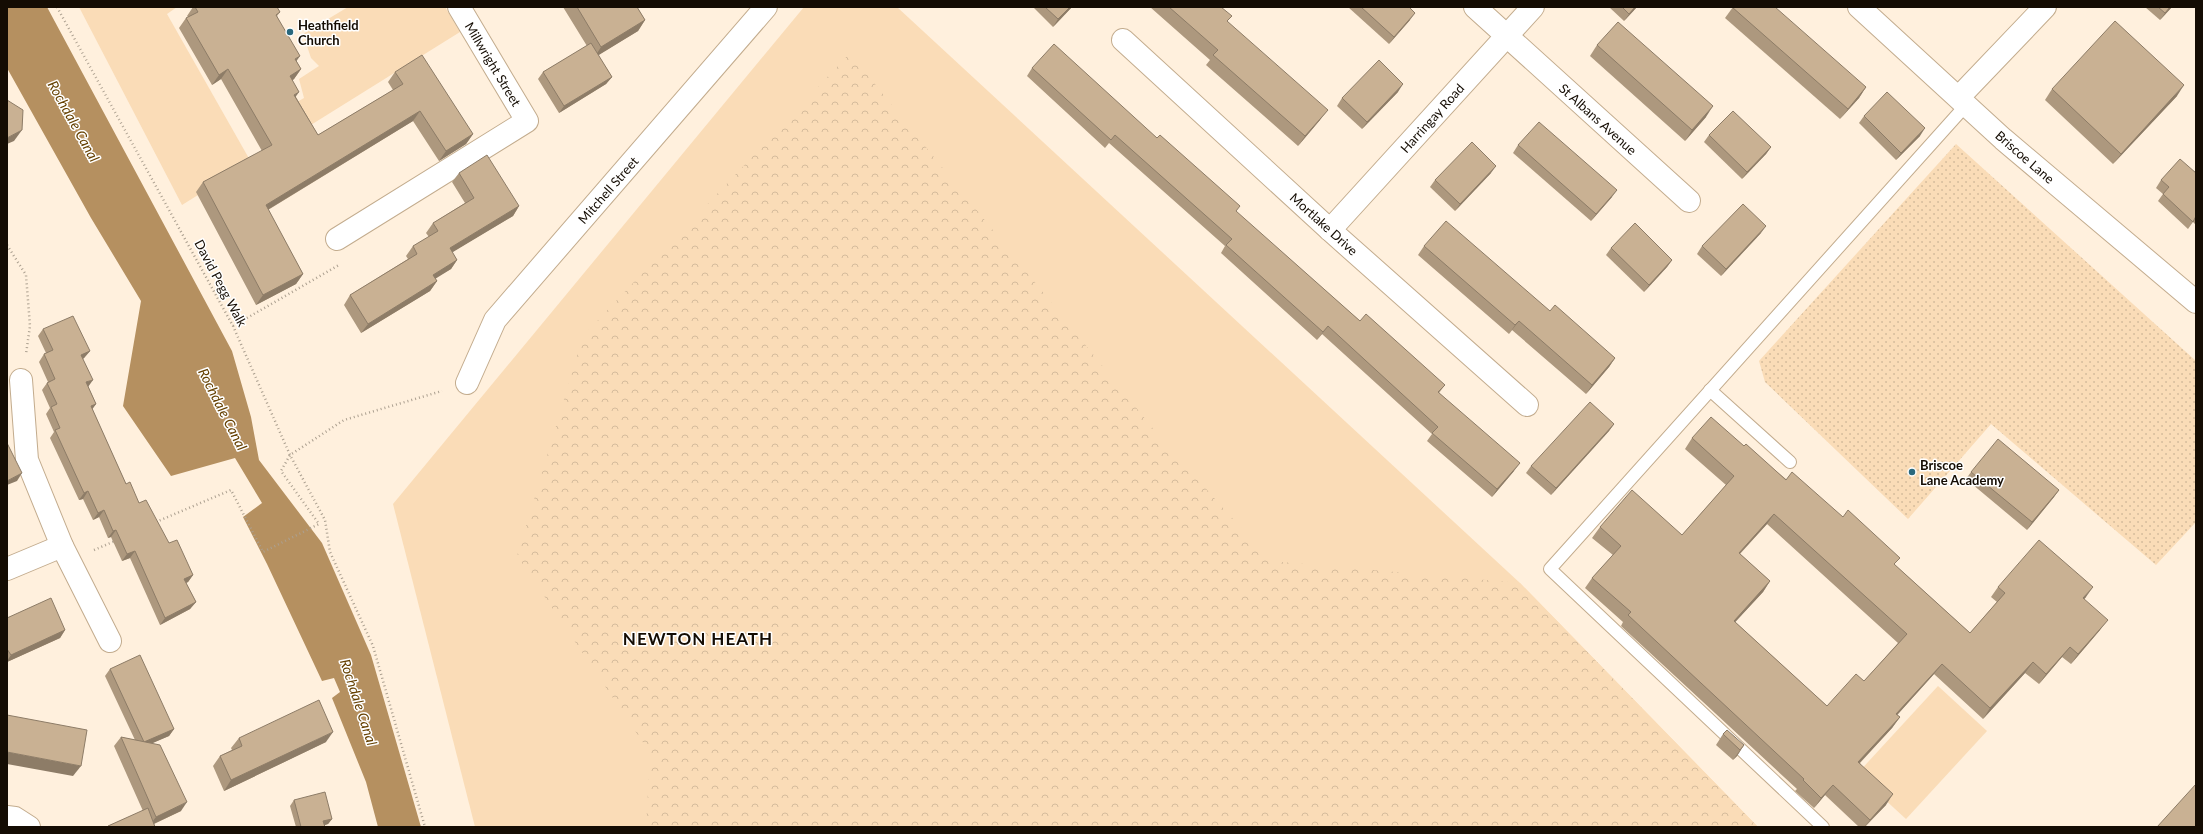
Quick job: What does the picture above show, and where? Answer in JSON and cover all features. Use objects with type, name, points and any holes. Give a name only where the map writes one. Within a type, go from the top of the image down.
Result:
[{"type":"street","name":"Millwright Street","points":[[337,239],[527,121],[459,7]]},
{"type":"street","name":"Mitchell Street","points":[[467,383],[495,320],[766,7]]},
{"type":"street","name":"St Albans Avenue","points":[[1475,7],[1689,202]]},
{"type":"street","name":"Harringay Road","points":[[1330,230],[1533,7]]},
{"type":"street","name":"Briscoe Lane","points":[[1859,7],[1963,100],[2003,139],[2196,302]]},
{"type":"street","points":[[1963,100],[2045,7]]},
{"type":"street","name":"Mortlake Drive","points":[[1123,40],[1330,230],[1527,405]]},
{"type":"street","points":[[21,380],[27,460],[62,546],[110,642]]},
{"type":"street","points":[[7,569],[62,546]]},
{"type":"street","points":[[7,817],[16,818],[29,827]]},
{"type":"lane","points":[[1823,827],[1550,569],[1710,390],[1963,100]]},
{"type":"lane","points":[[1710,390],[1790,462]]},
{"type":"path","name":"David Pegg Walk","points":[[57,7],[124,125],[233,326],[290,455],[325,520],[330,552],[373,646],[425,827]]},
{"type":"path","points":[[233,326],[340,265],[337,239]]},
{"type":"path","points":[[7,245],[26,275],[30,326],[21,380]]},
{"type":"path","points":[[155,522],[231,490],[263,552],[319,524],[281,471],[290,455],[344,420],[467,383]]},
{"type":"path","points":[[62,546],[86,554],[121,538]]},
{"type":"green space","points":[[79,7],[177,7],[167,14],[251,162],[182,205]]},
{"type":"green space","points":[[348,7],[445,7],[460,32],[306,128],[290,106],[304,98],[299,79],[319,66],[311,58],[303,34]]},
{"type":"green space","points":[[804,7],[897,7],[1520,583],[1758,827],[475,827],[393,504]]},
{"type":"green space","points":[[850,53],[1163,441],[1271,561],[1520,583],[1758,827],[646,827],[650,753],[517,556],[583,336]]},
{"type":"green space","points":[[1956,144],[2196,361],[2196,522],[2156,565],[1991,424],[1908,519],[1765,382],[1759,361]]},
{"type":"green space","points":[[1938,686],[1987,731],[1906,819],[1857,774]]},
{"type":"water","name":"Rochdale Canal","points":[[7,7],[47,7],[232,351],[251,417],[259,460],[322,543],[371,655],[421,827],[378,827],[366,782],[332,698],[340,692],[334,678],[322,681],[267,564],[243,517],[262,503],[235,458],[171,476],[123,406],[141,301],[91,218],[7,68]]},
{"type":"building","points":[[195,7],[277,7],[280,12],[276,15],[300,56],[295,59],[301,69],[290,76],[299,92],[294,95],[318,135],[403,84],[395,72],[422,55],[473,134],[446,151],[420,111],[266,205],[303,274],[263,295],[203,182],[272,145],[228,69],[219,75],[186,18],[198,12]]},
{"type":"building","points":[[577,7],[637,7],[645,20],[601,47]]},
{"type":"building","points":[[1045,7],[1070,7],[1058,19]]},
{"type":"building","points":[[1169,7],[1221,7],[1232,16],[1227,21],[1328,110],[1305,136],[1213,55],[1218,50]]},
{"type":"building","points":[[1361,7],[1409,7],[1415,13],[1394,37]]},
{"type":"building","points":[[1622,7],[1635,7],[1629,14]]},
{"type":"building","points":[[1732,7],[1775,7],[1866,87],[1848,109]]},
{"type":"building","points":[[2158,7],[2170,7],[2165,13]]},
{"type":"building","points":[[2115,21],[2184,85],[2121,154],[2052,89]]},
{"type":"building","points":[[1618,22],[1713,106],[1692,130],[1597,45]]},
{"type":"building","points":[[591,43],[612,77],[564,106],[543,72]]},
{"type":"building","points":[[1054,44],[1157,138],[1160,135],[1240,206],[1236,211],[1360,321],[1366,314],[1445,385],[1438,392],[1520,463],[1497,489],[1432,433],[1438,427],[1328,326],[1323,332],[1226,245],[1232,239],[1115,135],[1111,140],[1032,68]]},
{"type":"building","points":[[1379,60],[1403,84],[1367,122],[1342,98]]},
{"type":"building","points":[[1887,92],[1925,128],[1901,153],[1864,116]]},
{"type":"building","points":[[7,100],[23,110],[22,130],[7,138]]},
{"type":"building","points":[[1733,111],[1771,147],[1747,172],[1709,135]]},
{"type":"building","points":[[1539,122],[1617,190],[1596,214],[1518,145]]},
{"type":"building","points":[[1472,142],[1496,166],[1460,204],[1435,180]]},
{"type":"building","points":[[487,155],[519,206],[450,248],[457,260],[433,275],[437,281],[368,324],[350,295],[417,254],[413,246],[438,231],[433,223],[474,198],[459,173]]},
{"type":"building","points":[[2180,159],[2196,173],[2196,216],[2193,222],[2163,194],[2169,187],[2161,180]]},
{"type":"building","points":[[1743,204],[1766,226],[1726,269],[1702,246]]},
{"type":"building","points":[[1446,221],[1550,311],[1555,305],[1615,358],[1592,385],[1519,321],[1515,325],[1424,246]]},
{"type":"building","points":[[1635,223],[1672,260],[1649,285],[1611,248]]},
{"type":"building","points":[[73,316],[90,351],[81,355],[93,380],[86,382],[96,404],[91,406],[126,484],[130,482],[139,503],[146,500],[169,543],[177,540],[193,575],[184,579],[196,602],[165,618],[135,551],[127,554],[116,530],[113,531],[104,510],[98,513],[88,491],[84,493],[55,430],[60,428],[51,407],[57,404],[47,383],[55,379],[44,354],[53,350],[43,329]]},
{"type":"building","points":[[1590,402],[1614,424],[1556,488],[1531,466]]},
{"type":"building","points":[[1711,417],[1744,446],[1746,444],[1786,480],[1792,472],[1843,517],[1848,510],[1900,558],[1894,564],[1970,633],[2005,593],[1998,587],[2039,540],[2093,587],[2083,598],[2108,620],[2078,654],[2070,647],[2046,674],[2033,662],[1990,708],[1942,664],[1896,714],[1900,717],[1858,762],[1893,794],[1870,820],[1833,785],[1821,798],[1803,780],[1804,779],[1628,615],[1631,612],[1592,578],[1621,546],[1600,527],[1632,490],[1682,535],[1734,476],[1692,438]],"holes":[[[1774,514],[1907,634],[1864,681],[1856,674],[1827,706],[1734,621],[1770,581],[1739,553]]]},
{"type":"building","points":[[1998,439],[2059,490],[2032,522],[1971,472]]},
{"type":"building","points":[[7,443],[22,473],[7,481]]},
{"type":"building","points":[[51,598],[65,630],[11,655],[7,649],[7,618]]},
{"type":"building","points":[[140,655],[174,729],[144,742],[110,669]]},
{"type":"building","points":[[319,700],[333,732],[231,780],[220,756],[242,746],[239,738]]},
{"type":"building","points":[[7,715],[87,730],[81,766],[7,752]]},
{"type":"building","points":[[1727,730],[1744,745],[1740,750],[1723,734]]},
{"type":"building","points":[[121,737],[160,745],[187,802],[156,817]]},
{"type":"building","points":[[2196,784],[2196,827],[2157,827]]},
{"type":"building","points":[[325,792],[332,819],[323,821],[325,827],[301,827],[294,800]]},
{"type":"building","points":[[148,808],[155,827],[108,826]]},
{"type":"place","name":"Heathfield Church","points":[[290,32]]},
{"type":"place","name":"Briscoe Lane Academy","points":[[1912,472]]},
{"type":"district","name":"NEWTON HEATH","points":[[698,638]]}]
